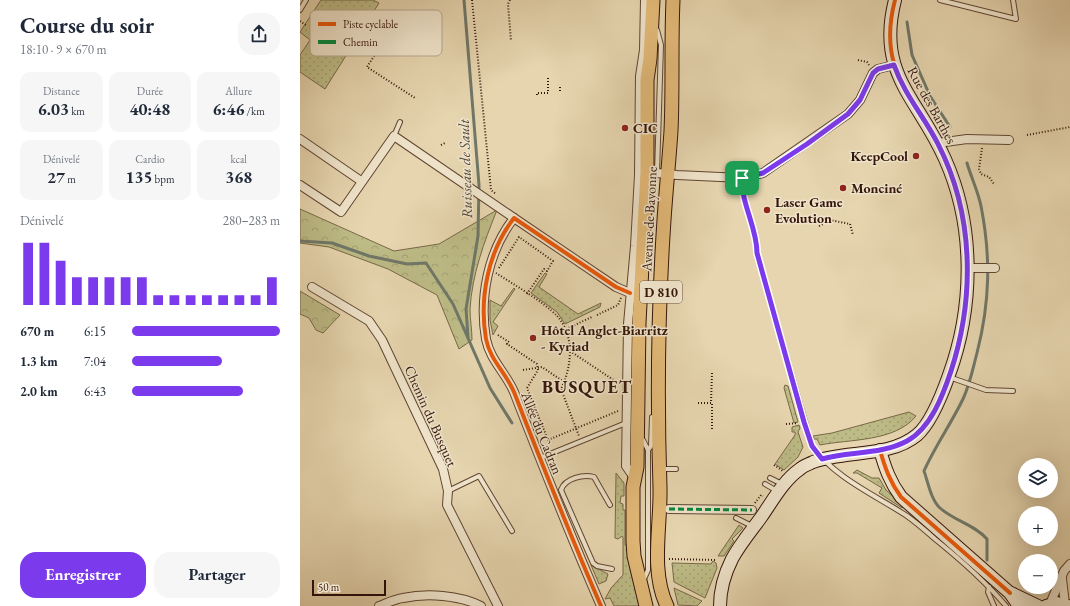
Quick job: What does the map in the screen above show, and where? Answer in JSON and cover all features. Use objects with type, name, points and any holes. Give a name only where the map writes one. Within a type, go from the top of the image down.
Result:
[{"type":"main road","name":"Avenue de Bayonne","points":[[653,0],[650,59],[647,80],[658,176],[658,469],[660,585],[667,606]]},
{"type":"main road","name":"Avenue de Bayonne","points":[[646,606],[634,549],[639,323],[658,176],[671,132],[670,4]]},
{"type":"street","name":"Avenue de Bayonne","points":[[635,479],[626,466],[628,324],[636,238],[639,175],[640,76],[644,50],[645,0]]},
{"type":"street","name":"Rue des Barthes","points":[[720,601],[732,559],[782,489],[800,469],[831,456],[880,450],[899,445],[919,434],[928,421],[949,377],[964,318],[968,268],[965,230],[960,205],[952,178],[938,143],[905,92],[894,65],[890,38],[891,17],[895,0]]},
{"type":"street","points":[[658,176],[742,178],[763,173],[807,144],[848,114],[860,100],[873,73],[878,69],[894,65]]},
{"type":"street","points":[[300,185],[340,212],[394,136],[616,287],[630,293]]},
{"type":"street","points":[[300,139],[361,181]]},
{"type":"street","points":[[938,143],[967,140],[1009,140]]},
{"type":"street","name":"Allée du Cadran","points":[[514,218],[497,248],[490,265],[483,309],[487,340],[494,362],[513,390],[601,606]]},
{"type":"street","points":[[968,268],[995,268]]},
{"type":"street","name":"Chemin du Busquet","points":[[312,287],[369,321],[382,340],[443,469],[448,491],[447,505],[498,606]]},
{"type":"street","points":[[880,450],[886,471],[893,486],[901,497],[1010,593],[1019,606]]},
{"type":"street","points":[[669,509],[752,510]]},
{"type":"street","points":[[1045,605],[1070,564]]},
{"type":"street","points":[[1010,593],[1045,605],[1066,605],[1062,578]]},
{"type":"street","points":[[379,606],[402,598],[429,596],[465,599],[481,606]]},
{"type":"street","points":[[711,606],[720,601]]},
{"type":"lane","points":[[300,10],[306,0]]},
{"type":"lane","points":[[653,392],[661,45],[657,26],[658,0]]},
{"type":"lane","points":[[668,0],[670,4]]},
{"type":"lane","points":[[940,0],[1016,19],[1013,0]]},
{"type":"lane","points":[[661,45],[666,39]]},
{"type":"lane","points":[[394,136],[400,122]]},
{"type":"lane","points":[[650,212],[652,180],[658,176]]},
{"type":"lane","points":[[742,178],[742,187],[757,243],[757,253],[812,446],[822,459],[846,478],[908,517],[948,549],[989,587],[1006,606]]},
{"type":"lane","points":[[644,346],[643,443],[648,450]]},
{"type":"lane","points":[[949,377],[986,390],[1013,391]]},
{"type":"lane","points":[[642,585],[648,570],[648,450],[651,446],[652,408]]},
{"type":"lane","points":[[540,459],[627,423]]},
{"type":"lane","points":[[658,469],[676,469]]},
{"type":"lane","points":[[448,491],[479,476],[512,531]]},
{"type":"lane","points":[[610,505],[594,477],[583,476],[562,486],[561,490],[593,563],[597,566],[612,569]]},
{"type":"lane","points":[[770,478],[782,489]]},
{"type":"lane","points":[[765,484],[782,489]]},
{"type":"lane","points":[[736,518],[754,527]]},
{"type":"lane","points":[[648,570],[660,585]]},
{"type":"lane","points":[[989,587],[988,592],[994,606]]},
{"type":"path","points":[[472,0],[491,190],[498,196]]},
{"type":"path","points":[[510,0],[508,4],[511,41]]},
{"type":"path","points":[[300,21],[307,26]]},
{"type":"path","points":[[374,56],[367,67],[415,98]]},
{"type":"path","points":[[858,60],[867,62],[870,68]]},
{"type":"path","points":[[537,95],[537,93],[548,93],[548,77]]},
{"type":"path","points":[[560,85],[560,91]]},
{"type":"path","points":[[1027,135],[1070,127]]},
{"type":"path","points":[[441,146],[445,143]]},
{"type":"path","points":[[982,147],[979,169],[981,174],[989,177],[994,184]]},
{"type":"path","points":[[819,226],[830,220],[850,224],[853,235]]},
{"type":"path","points":[[527,294],[544,269],[547,271],[553,261],[520,237],[496,273],[527,294],[554,312],[566,329],[570,351],[569,366],[561,389],[581,441]]},
{"type":"path","points":[[597,315],[618,304],[621,298]]},
{"type":"path","points":[[566,329],[592,317]]},
{"type":"path","points":[[498,335],[509,342],[507,344],[537,364],[538,367]]},
{"type":"path","points":[[570,351],[618,383]]},
{"type":"path","points":[[538,367],[538,370],[527,388],[548,440],[618,411]]},
{"type":"path","points":[[524,370],[542,367],[564,382]]},
{"type":"path","points":[[712,372],[712,429]]},
{"type":"path","points":[[698,403],[712,403]]},
{"type":"path","points":[[786,424],[798,423]]},
{"type":"path","points":[[774,465],[784,472]]},
{"type":"path","points":[[668,559],[717,560]]},
{"type":"green space","points":[[321,0],[373,0],[379,3],[375,10],[314,10]]},
{"type":"green space","points":[[310,17],[310,40],[300,32]]},
{"type":"green space","points":[[310,40],[310,56],[346,56],[325,89],[300,72],[300,55]]},
{"type":"green space","points":[[300,209],[394,251],[439,244],[497,210],[483,246],[473,284],[470,309],[472,340],[459,349],[437,295],[388,269],[329,247],[300,243]]},
{"type":"green space","points":[[545,273],[547,274],[539,287],[578,314],[601,303],[600,307],[565,324],[557,312],[531,293]]},
{"type":"green space","points":[[514,288],[515,289],[493,322],[498,326],[493,335],[490,320],[490,300],[501,306]]},
{"type":"green space","points":[[300,291],[340,315],[323,333],[316,330],[309,318],[300,314]]},
{"type":"green space","points":[[785,385],[788,386],[798,422],[794,423],[784,388]]},
{"type":"green space","points":[[909,412],[916,416],[896,431],[884,435],[820,445],[817,439],[814,439],[813,436],[832,433]]},
{"type":"green space","points":[[799,425],[800,428],[798,432],[803,447],[798,457],[784,470],[775,464],[795,435],[795,432],[792,432],[792,427]]},
{"type":"green space","points":[[857,470],[872,478],[879,478],[886,490],[904,506],[902,508],[879,493],[882,488],[857,473],[853,473]]},
{"type":"green space","points":[[616,473],[624,483],[624,496],[621,496],[620,503],[623,504],[623,510],[625,510],[625,545],[631,545],[639,606],[614,606],[610,598],[605,599],[611,588],[623,575],[623,538],[622,536],[618,539],[615,538]]},
{"type":"green space","points":[[739,525],[743,528],[732,539],[734,541],[724,556],[718,556]]},
{"type":"green space","points":[[713,561],[716,563],[717,568],[705,598],[674,582],[672,563],[711,564]]},
{"type":"green space","points":[[591,565],[608,574],[606,581],[599,584]]},
{"type":"green space","points":[[674,588],[702,601],[697,606],[678,605]]},
{"type":"waterway","name":"Ruisseau de Sault","points":[[464,0],[479,185],[478,236],[466,309],[468,337]]},
{"type":"waterway","points":[[907,22],[912,55],[930,96],[950,127]]},
{"type":"waterway","points":[[967,163],[980,200],[984,225],[988,261],[985,316],[977,353],[965,393],[924,471],[932,496],[937,505],[951,516],[982,534],[987,539],[987,560]]},
{"type":"waterway","points":[[300,241],[332,243],[369,256],[407,264],[426,263],[453,304],[490,388],[512,423]]},
{"type":"marked path","points":[[669,509],[752,510]]},
{"type":"cycle path","points":[[822,459],[887,449],[907,441],[923,428],[935,410],[948,380],[958,345],[963,319],[967,266],[966,239],[962,213],[955,186],[936,139],[903,86],[895,68],[891,48],[890,26],[895,0]]},
{"type":"cycle path","points":[[601,606],[556,499],[511,385],[488,347],[484,323],[485,291],[492,260],[505,231],[514,218],[616,287],[630,293]]},
{"type":"cycle path","points":[[880,450],[888,475],[901,497],[1010,593]]},
{"type":"place","name":"CIC","points":[[625,128]]},
{"type":"place","name":"KeepCool","points":[[916,156]]},
{"type":"place","name":"Monciné","points":[[843,188]]},
{"type":"place","name":"Laser Game Evolution","points":[[767,210]]},
{"type":"place","name":"Hôtel Anglet-Biarritz - Kyriad","points":[[533,338]]},
{"type":"district","name":"BUSQUET","points":[[587,386]]},
{"type":"route","points":[[894,65],[905,92],[938,143],[946,161],[960,205],[965,230],[968,268],[964,318],[956,356],[940,397],[928,421],[919,434],[899,445],[880,450],[831,456],[822,459],[812,446],[757,253],[757,243],[742,187],[742,178],[763,173],[807,144],[848,114],[860,100],[873,73],[878,69],[894,65]]}]
